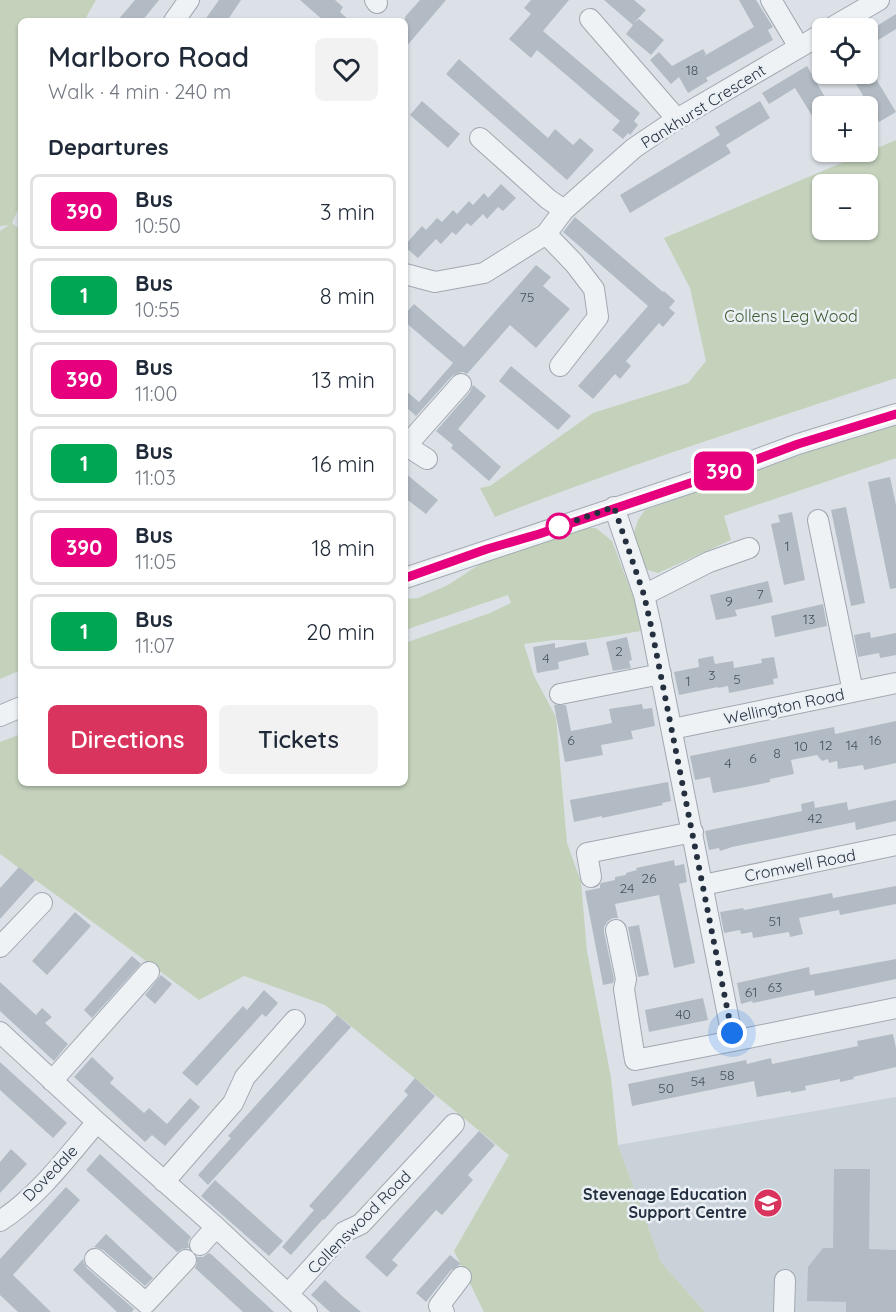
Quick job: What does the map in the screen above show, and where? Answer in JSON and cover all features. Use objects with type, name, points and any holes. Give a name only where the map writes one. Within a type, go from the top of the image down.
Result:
[{"type":"street","points":[[176,18],[189,0]]},
{"type":"street","points":[[771,0],[799,47]]},
{"type":"street","points":[[848,18],[879,0]]},
{"type":"street","points":[[590,19],[677,119]]},
{"type":"street","name":"Pankhurst Crescent","points":[[408,275],[435,282],[484,273],[546,234],[564,210],[634,148],[677,119],[812,40]]},
{"type":"street","points":[[480,138],[548,199],[564,210]]},
{"type":"street","points":[[546,234],[574,263],[594,289],[598,317],[560,366]]},
{"type":"street","points":[[408,443],[460,384]]},
{"type":"street","points":[[408,577],[720,473],[798,444],[896,414]]},
{"type":"street","points":[[408,446],[427,459]]},
{"type":"street","points":[[614,507],[644,595],[733,1041]]},
{"type":"street","points":[[818,520],[853,692]]},
{"type":"street","points":[[644,595],[709,562],[749,548]]},
{"type":"street","points":[[560,694],[661,674]]},
{"type":"street","name":"Wellington Road","points":[[672,729],[896,683]]},
{"type":"street","points":[[0,716],[18,708]]},
{"type":"street","points":[[591,877],[587,853],[693,832]]},
{"type":"street","name":"Cromwell Road","points":[[703,885],[896,846]]},
{"type":"street","points":[[0,947],[42,903]]},
{"type":"street","points":[[616,930],[626,979],[624,989],[635,1060],[896,1008]]},
{"type":"street","points":[[52,1081],[149,972]]},
{"type":"street","points":[[164,1182],[233,1103],[245,1077],[295,1020]]},
{"type":"street","points":[[1,1035],[216,1227],[307,1312]]},
{"type":"street","name":"Dovedale","points":[[0,1221],[49,1179],[97,1122]]},
{"type":"street","name":"Collenswood Road","points":[[288,1294],[344,1232],[361,1224],[454,1124]]},
{"type":"street","points":[[200,1245],[216,1227]]},
{"type":"street","points":[[95,1258],[146,1303],[186,1260]]},
{"type":"street","points":[[444,1312],[439,1306],[461,1277]]},
{"type":"street","points":[[784,1280],[784,1312]]},
{"type":"shaded area","name":"Stevenage Education Support Centre","points":[[896,1097],[896,1312],[705,1312],[661,1262],[618,1145]]},
{"type":"green space","points":[[0,0],[96,0],[86,18],[18,18],[18,210],[12,223],[18,228],[18,671],[0,679],[0,231],[9,225],[0,226]]},
{"type":"green space","name":"Collens Leg Wood","points":[[896,140],[896,378],[644,462],[495,517],[480,488],[490,486],[593,413],[688,383],[706,361],[690,288],[664,238],[812,175],[812,240],[878,240],[878,174],[816,174],[844,162],[878,162],[878,148]]},
{"type":"green space","points":[[896,421],[896,458],[724,516],[731,540],[658,573],[644,569],[633,536],[638,520],[645,510]]},
{"type":"green space","points":[[582,528],[596,528],[612,541],[636,604],[641,631],[586,640],[554,640],[524,644],[534,676],[556,717],[567,843],[581,882],[587,951],[611,1078],[618,1145],[661,1262],[705,1312],[484,1312],[454,1251],[509,1155],[325,1005],[244,976],[199,1000],[0,854],[0,742],[18,735],[18,786],[408,786],[408,642],[490,613],[511,603],[508,595],[408,629],[408,599],[418,598],[448,585],[483,562]]},
{"type":"building","points":[[135,0],[159,0],[144,18],[120,18]]},
{"type":"building","points":[[219,0],[241,0],[229,18],[206,18]]},
{"type":"building","points":[[300,0],[335,0],[343,7],[340,12],[347,18],[321,18]]},
{"type":"building","points":[[420,0],[446,0],[408,44],[408,18],[405,17]]},
{"type":"building","points":[[531,0],[569,0],[543,31],[640,113],[634,121],[638,125],[630,135],[628,133],[623,139],[612,130],[620,121],[537,50],[531,58],[509,39],[531,14],[524,8]]},
{"type":"building","points":[[604,0],[634,0],[646,10],[634,23],[639,19],[664,40],[651,55],[626,34],[633,25]]},
{"type":"building","points":[[739,0],[756,0],[773,27],[768,30],[773,40],[706,78],[708,81],[688,93],[679,77],[671,84],[650,60],[659,52],[672,66],[703,49],[706,54],[704,56],[754,27]]},
{"type":"building","points":[[896,14],[896,29],[878,40],[878,25]]},
{"type":"building","points":[[459,59],[548,138],[555,129],[573,145],[580,138],[594,150],[567,180],[446,74]]},
{"type":"building","points":[[807,66],[812,75],[812,84],[817,84],[824,96],[812,96],[812,116],[795,88],[769,104],[762,93]]},
{"type":"building","points":[[878,82],[896,112],[879,122],[878,96],[863,96],[856,84]]},
{"type":"building","points":[[422,101],[460,134],[448,148],[410,115]]},
{"type":"building","points":[[760,101],[770,118],[726,145],[731,153],[630,213],[620,195],[720,135],[715,127]]},
{"type":"building","points":[[501,184],[516,198],[503,211],[498,207],[487,219],[483,214],[471,226],[467,223],[456,235],[452,232],[441,244],[436,239],[418,258],[408,250],[408,242],[422,226],[426,230],[437,218],[442,222],[453,210],[457,214],[469,201],[473,205],[484,193],[488,198]]},
{"type":"building","points":[[575,217],[675,301],[669,308],[675,313],[663,327],[659,323],[626,361],[631,366],[620,379],[615,374],[593,399],[578,386],[648,306],[563,232]]},
{"type":"building","points":[[536,265],[551,277],[543,286],[570,309],[536,348],[510,325],[467,374],[463,372],[452,376],[416,416],[408,409],[408,393],[419,402],[453,363],[408,325],[408,311],[414,304],[464,347]]},
{"type":"building","points":[[511,366],[571,416],[558,430],[499,381]]},
{"type":"building","points":[[473,385],[486,396],[458,429],[501,467],[489,481],[451,448],[453,445],[436,431],[470,392]]},
{"type":"building","points":[[408,475],[438,500],[426,514],[408,500]]},
{"type":"building","points":[[890,477],[896,505],[896,588],[890,589],[868,482]]},
{"type":"building","points":[[846,507],[865,603],[851,606],[831,510]]},
{"type":"building","points":[[792,512],[805,580],[784,585],[771,524],[780,522],[778,515]]},
{"type":"building","points":[[768,581],[773,602],[735,610],[737,616],[716,620],[710,595]]},
{"type":"building","points":[[823,604],[827,626],[775,637],[771,616]]},
{"type":"building","points":[[870,632],[871,638],[896,633],[896,655],[880,658],[879,653],[858,657],[854,635]]},
{"type":"building","points":[[627,637],[632,660],[629,661],[631,668],[613,671],[606,642]]},
{"type":"building","points":[[586,642],[589,655],[558,662],[559,669],[537,673],[533,647],[555,643],[555,648]]},
{"type":"building","points":[[713,656],[715,664],[733,661],[734,668],[762,663],[761,659],[774,657],[778,678],[773,679],[774,684],[729,693],[728,686],[679,695],[674,672],[699,667],[698,659]]},
{"type":"building","points":[[642,704],[643,709],[652,708],[655,726],[631,731],[633,739],[601,745],[603,755],[565,762],[554,705],[566,705],[571,731],[612,723],[609,709]]},
{"type":"building","points":[[896,721],[896,763],[864,770],[863,765],[838,769],[837,761],[829,763],[828,759],[822,761],[817,755],[791,760],[794,774],[746,787],[713,793],[710,777],[695,780],[690,756],[834,727],[835,734]]},
{"type":"building","points":[[668,782],[671,801],[662,803],[663,805],[574,822],[570,800]]},
{"type":"building","points":[[896,800],[896,821],[856,830],[855,822],[720,851],[719,848],[709,850],[705,831],[802,811],[801,804],[814,801],[815,808],[847,802],[848,810]]},
{"type":"building","points":[[674,860],[675,866],[684,864],[687,882],[679,884],[695,963],[674,968],[659,895],[615,904],[618,918],[608,921],[604,927],[614,979],[613,983],[603,985],[585,891],[600,888],[601,883],[615,880],[615,877],[626,875],[626,873],[637,870],[636,868]]},
{"type":"building","points":[[19,867],[35,880],[0,919],[0,888]]},
{"type":"building","points":[[896,886],[896,904],[840,915],[839,910],[799,918],[803,934],[790,937],[789,932],[753,938],[752,932],[741,934],[740,930],[724,933],[720,912],[743,908],[744,910],[832,893],[833,898]]},
{"type":"building","points":[[75,912],[91,926],[47,975],[32,961]]},
{"type":"building","points":[[639,925],[649,975],[638,977],[628,927]]},
{"type":"building","points":[[132,956],[141,964],[92,1018],[84,1010]]},
{"type":"building","points":[[896,959],[896,979],[815,996],[814,990],[741,1004],[737,983],[809,967],[810,975]]},
{"type":"building","points":[[161,975],[172,984],[155,1004],[145,995]]},
{"type":"building","points":[[0,982],[36,1015],[42,1008],[52,1017],[45,1023],[68,1044],[54,1061],[0,1011]]},
{"type":"building","points":[[264,990],[278,1003],[266,1017],[262,1014],[197,1086],[182,1073],[243,1006],[247,1010]]},
{"type":"building","points":[[703,998],[708,1020],[649,1032],[645,1010]]},
{"type":"building","points":[[337,1015],[351,1027],[208,1185],[198,1175],[231,1138],[228,1136]]},
{"type":"building","points":[[893,1034],[896,1067],[853,1077],[854,1079],[840,1082],[840,1079],[805,1086],[806,1090],[757,1097],[754,1081],[632,1106],[628,1084],[746,1060],[747,1064],[771,1058],[772,1064],[858,1046],[857,1041]]},
{"type":"building","points":[[92,1057],[114,1078],[110,1083],[144,1113],[149,1108],[167,1124],[190,1098],[200,1107],[165,1146],[152,1135],[145,1142],[74,1077]]},
{"type":"building","points":[[0,1062],[67,1123],[53,1138],[0,1090]]},
{"type":"building","points":[[415,1078],[435,1096],[291,1255],[282,1247],[314,1210],[309,1206],[408,1095],[404,1091]]},
{"type":"building","points":[[479,1131],[495,1145],[468,1175],[473,1180],[442,1215],[436,1210],[392,1260],[398,1265],[387,1277],[365,1257]]},
{"type":"building","points":[[11,1149],[27,1164],[0,1193],[0,1162]]},
{"type":"building","points":[[100,1154],[191,1237],[188,1242],[189,1248],[177,1252],[86,1170]]},
{"type":"building","points":[[834,1169],[870,1169],[869,1249],[896,1250],[896,1312],[846,1312],[846,1302],[807,1301],[808,1267],[823,1248],[833,1248]]},
{"type":"building","points":[[215,1180],[283,1241],[269,1256],[201,1196]]},
{"type":"building","points":[[66,1187],[80,1200],[13,1275],[51,1312],[18,1312],[0,1295],[0,1259]]},
{"type":"building","points":[[106,1234],[153,1278],[145,1286],[103,1250],[94,1247]]},
{"type":"building","points":[[209,1253],[274,1312],[243,1312],[195,1268],[197,1257],[203,1257]]},
{"type":"building","points":[[450,1255],[461,1264],[451,1270],[426,1302],[416,1293]]},
{"type":"building","points":[[83,1259],[87,1268],[134,1309],[132,1312],[117,1312],[73,1270]]},
{"type":"building","points":[[325,1280],[361,1312],[330,1312],[311,1295]]},
{"type":"bus line","name":"390","points":[[408,577],[720,473],[798,444],[896,414]]},
{"type":"place","name":"Stevenage Education Support Centre","points":[[768,1203]]},
{"type":"route","points":[[559,526],[614,507],[644,595],[651,626],[732,1033]]}]
